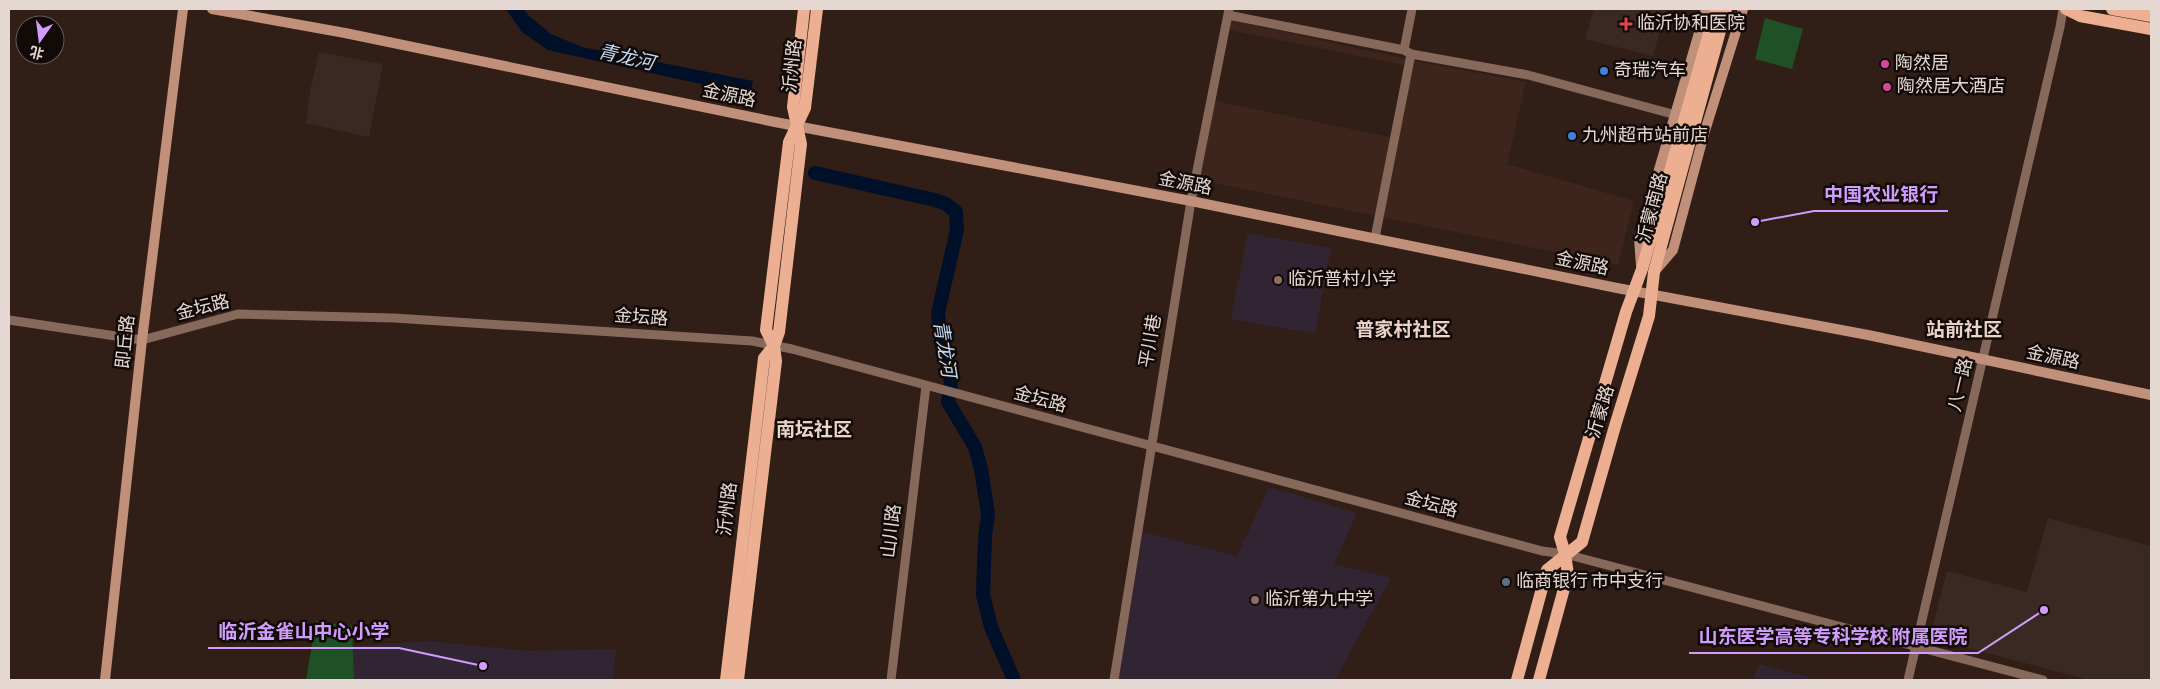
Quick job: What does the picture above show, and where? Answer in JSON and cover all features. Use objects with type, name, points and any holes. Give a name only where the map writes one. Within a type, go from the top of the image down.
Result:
[{"type":"main road","name":"沂州路","points":[[726,680],[764,358],[774,346],[779,332],[801,144],[793,107],[804,9]]},
{"type":"main road","name":"沂州路","points":[[797,125],[806,108],[817,9]]},
{"type":"main road","name":"沂蒙南路","points":[[1648,271],[1716,9]]},
{"type":"main road","name":"沂蒙南路","points":[[1648,271],[1726,9]]},
{"type":"main road","points":[[2064,9],[2080,16],[2151,29]]},
{"type":"main road","points":[[2112,9],[2151,16]]},
{"type":"main road","name":"沂蒙路","points":[[1539,680],[1568,574],[1560,537],[1626,312],[1634,291],[1648,271]]},
{"type":"main road","name":"沂蒙路","points":[[1517,680],[1548,570],[1565,554],[1582,542],[1614,426],[1649,316],[1653,294],[1648,271]]},
{"type":"main road","name":"沂州路","points":[[738,680],[776,361],[774,346]]},
{"type":"street","name":"即丘路","points":[[105,680],[142,340],[184,9]]},
{"type":"street","name":"金源路","points":[[212,9],[345,33],[797,125],[1191,201],[1340,233],[1374,238],[1634,291],[1868,335],[2151,396]]},
{"type":"street","points":[[1374,238],[1407,52],[1412,9]]},
{"type":"street","points":[[1706,9],[1639,238],[1648,271],[1673,250],[1704,134],[1743,9]]},
{"type":"street","name":"八一路","points":[[1908,680],[1984,360],[2064,9]]},
{"type":"street","points":[[1228,12],[1407,52],[1528,75],[1676,115]]},
{"type":"street","name":"平川巷","points":[[1114,680],[1191,201],[1228,12]]},
{"type":"street","name":"金坛路","points":[[9,320],[142,340],[238,314],[394,318],[752,341],[944,390],[1542,551],[1565,554],[2043,680]]},
{"type":"street","name":"山川路","points":[[891,680],[926,386]]},
{"type":"shaded area","name":"临沂协和医院","points":[[1594,9],[1666,9],[1653,56],[1585,39]]},
{"type":"shaded area","points":[[1230,20],[1415,61],[1526,82],[1507,164],[1634,201],[1618,265],[1200,180],[1215,101],[1394,138],[1408,66],[1229,30]]},
{"type":"shaded area","points":[[319,52],[383,64],[369,137],[306,123],[310,91]]},
{"type":"shaded area","points":[[1248,233],[1331,248],[1315,334],[1231,319]]},
{"type":"shaded area","name":"临沂第九中学","points":[[1269,487],[1357,513],[1334,564],[1391,578],[1335,680],[1117,680],[1143,532],[1237,556]]},
{"type":"shaded area","points":[[2048,518],[2151,546],[2151,680],[2089,680],[1937,640],[1932,629],[1947,571],[2027,592]]},
{"type":"shaded area","points":[[428,641],[529,651],[616,649],[613,680],[354,680],[351,646]]},
{"type":"shaded area","points":[[1760,664],[1819,680],[1753,680]]},
{"type":"green space","points":[[1765,18],[1803,29],[1792,69],[1755,59]]},
{"type":"green space","points":[[316,621],[352,626],[354,680],[306,680]]},
{"type":"water","points":[[506,9],[523,9],[551,34],[582,47],[753,81],[750,95],[548,50],[522,32]]},
{"type":"waterway","name":"青龙河","points":[[815,173],[935,200],[946,204],[956,212],[957,230],[938,313],[941,340],[951,382],[948,402],[975,447],[981,469],[988,514],[985,537],[983,595],[991,627],[1014,680]]},
{"type":"place","name":"临沂协和医院","points":[[1626,24]]},
{"type":"place","name":"陶然居","points":[[1885,64]]},
{"type":"place","name":"奇瑞汽车","points":[[1604,71]]},
{"type":"place","name":"陶然居大酒店","points":[[1887,87]]},
{"type":"place","name":"九州超市站前店","points":[[1572,136]]},
{"type":"place","name":"中国农业银行","points":[[1755,222]]},
{"type":"place","name":"临沂普村小学","points":[[1278,280]]},
{"type":"place","name":"临商银行 市中支行","points":[[1506,582]]},
{"type":"place","name":"临沂第九中学","points":[[1255,600]]},
{"type":"place","name":"山东医学高等专科学校 附属医院","points":[[2044,610]]},
{"type":"place","name":"临沂金雀山中心小学","points":[[483,666]]},
{"type":"district","name":"普家村社区","points":[[1403,330]]},
{"type":"district","name":"站前社区","points":[[1964,330]]},
{"type":"district","name":"南坛社区","points":[[814,430]]}]
